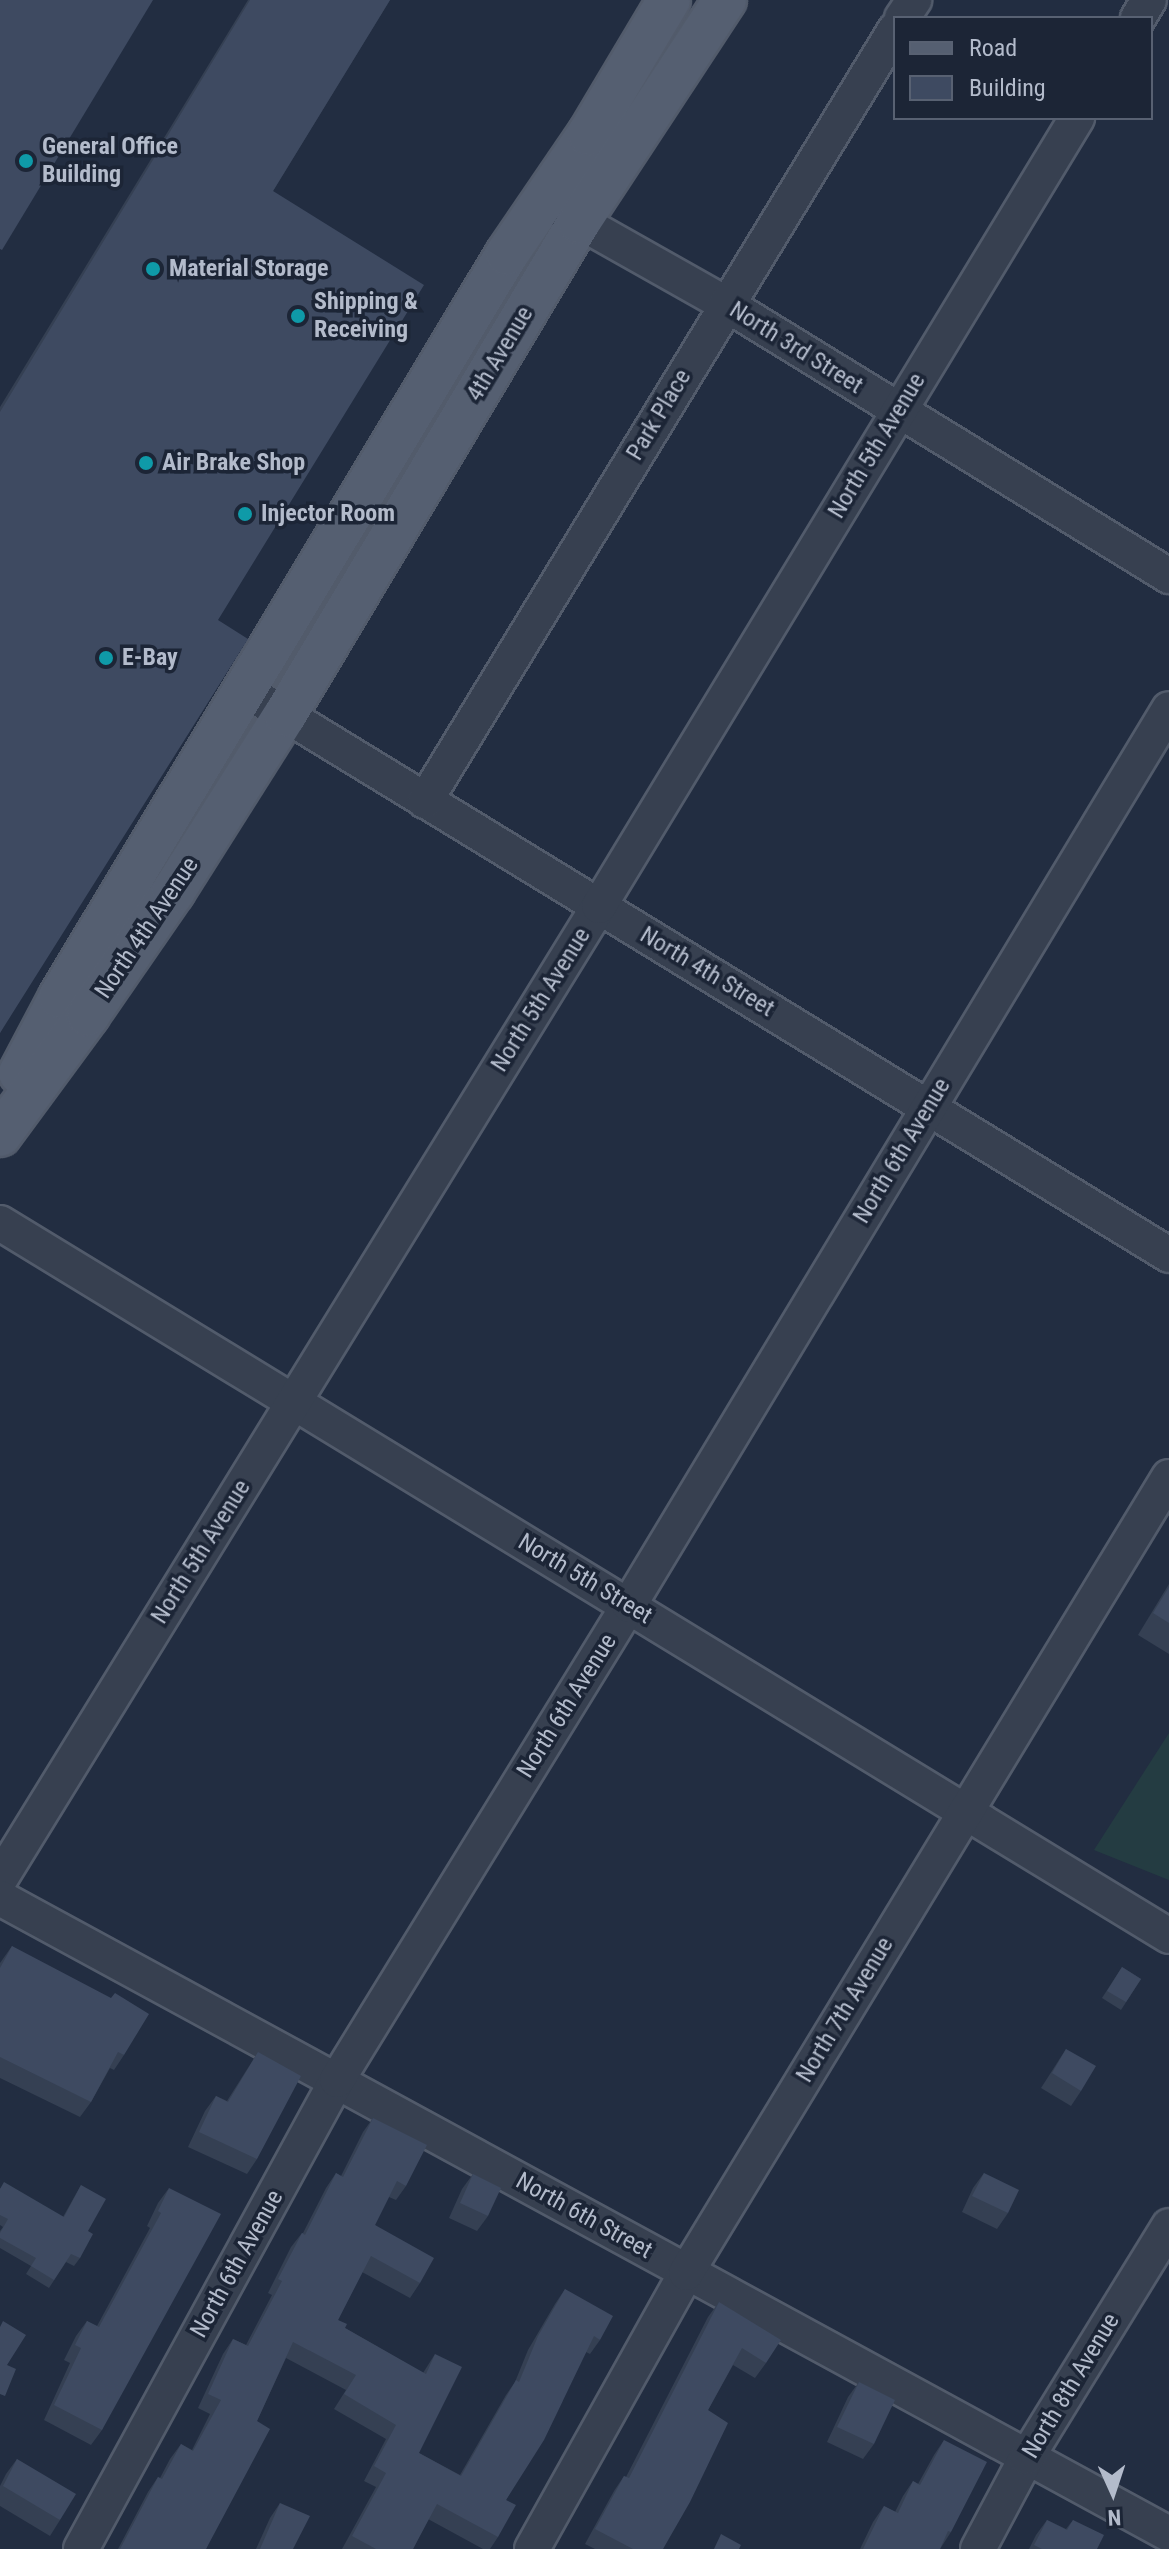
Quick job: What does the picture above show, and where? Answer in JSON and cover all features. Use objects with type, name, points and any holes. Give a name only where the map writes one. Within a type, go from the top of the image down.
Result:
[{"type":"main road","name":"4th Avenue","points":[[245,690],[507,254],[589,134],[669,0]]},
{"type":"main road","name":"4th Avenue","points":[[285,715],[579,222],[725,0]]},
{"type":"main road","name":"North 4th Avenue","points":[[0,1110],[60,997],[245,690]]},
{"type":"main road","name":"North 4th Avenue","points":[[0,1135],[156,917],[285,715]]},
{"type":"street","name":"Park Place","points":[[425,801],[893,33]]},
{"type":"street","name":"North 5th Avenue","points":[[0,1879],[599,906],[1076,120]]},
{"type":"street","name":"North 3rd Street","points":[[543,201],[726,304],[1169,576]]},
{"type":"street","name":"North 4th Street","points":[[245,690],[1169,1255]]},
{"type":"street","name":"North 6th Avenue","points":[[81,2549],[337,2080],[629,1605],[1169,709]]},
{"type":"street","name":"North 5th Street","points":[[0,1223],[1169,1936]]},
{"type":"street","name":"North 7th Avenue","points":[[532,2549],[686,2273],[1169,1477]]},
{"type":"street","name":"North 6th Street","points":[[0,1898],[1169,2534]]},
{"type":"street","name":"North 8th Avenue","points":[[978,2549],[1027,2457],[1169,2226]]},
{"type":"green space","points":[[1169,1733],[1169,1880],[1094,1850]]},
{"type":"building","name":"General Office Building","points":[[0,0],[153,0],[2,250],[0,249]]},
{"type":"building","points":[[250,0],[390,0],[273,191],[424,285],[218,620],[248,639],[0,1033],[0,412]]},
{"type":"building","points":[[1169,1587],[1169,1623],[1153,1613]]},
{"type":"building","points":[[12,1946],[111,1998],[115,1993],[149,2014],[124,2055],[118,2052],[91,2102],[0,2057],[0,1968]]},
{"type":"building","points":[[1122,1967],[1141,1979],[1126,2002],[1107,1991]]},
{"type":"building","points":[[1066,2049],[1096,2066],[1081,2091],[1052,2073]]},
{"type":"building","points":[[258,2052],[301,2076],[257,2159],[199,2132],[216,2096],[228,2102]]},
{"type":"building","points":[[373,2118],[427,2145],[406,2186],[397,2181],[375,2225],[434,2258],[420,2283],[371,2256],[338,2320],[347,2324],[345,2328],[426,2374],[435,2354],[462,2367],[419,2453],[461,2476],[516,2380],[519,2382],[538,2336],[565,2289],[613,2316],[600,2340],[594,2336],[544,2440],[506,2500],[516,2505],[498,2537],[437,2504],[413,2549],[376,2549],[352,2536],[386,2473],[374,2466],[396,2425],[344,2394],[356,2375],[293,2342],[257,2421],[270,2429],[206,2549],[120,2549],[158,2477],[162,2479],[181,2444],[193,2451],[221,2400],[208,2394],[233,2339],[248,2346],[282,2281],[278,2279],[302,2233],[305,2235],[336,2173],[343,2177]]},
{"type":"building","points":[[984,2173],[1019,2190],[1008,2213],[972,2196]]},
{"type":"building","points":[[473,2174],[501,2188],[488,2216],[460,2203]]},
{"type":"building","points":[[4,2182],[64,2217],[81,2185],[106,2199],[88,2231],[93,2234],[80,2258],[71,2254],[54,2280],[31,2266],[36,2258],[0,2238],[8,2219],[0,2215],[0,2189]]},
{"type":"building","points":[[169,2188],[221,2214],[102,2430],[54,2405],[81,2348],[75,2345],[87,2321],[99,2327],[161,2213],[158,2211]]},
{"type":"building","points":[[719,2302],[781,2340],[766,2363],[742,2348],[708,2410],[728,2423],[690,2502],[663,2549],[633,2549],[595,2529],[624,2476],[629,2478]]},
{"type":"building","points":[[3,2321],[26,2335],[7,2365],[16,2369],[5,2396],[0,2394],[0,2327]]},
{"type":"building","points":[[859,2382],[895,2400],[874,2444],[837,2427]]},
{"type":"building","points":[[944,2440],[987,2462],[940,2549],[863,2549],[884,2506],[898,2513],[913,2481],[920,2485]]},
{"type":"building","points":[[17,2459],[76,2494],[60,2520],[3,2486]]},
{"type":"building","points":[[280,2503],[310,2516],[293,2549],[260,2549]]},
{"type":"building","points":[[1047,2520],[1067,2530],[1073,2520],[1104,2535],[1097,2549],[1042,2549],[1034,2545]]},
{"type":"building","points":[[721,2534],[741,2545],[739,2549],[714,2549]]},
{"type":"place","name":"General Office Building","points":[[26,161]]},
{"type":"place","name":"Material Storage","points":[[153,269]]},
{"type":"place","name":"Shipping & Receiving","points":[[298,316]]},
{"type":"place","name":"Air Brake Shop","points":[[146,463]]},
{"type":"place","name":"Injector Room","points":[[245,514]]},
{"type":"place","name":"E-Bay","points":[[106,658]]}]
